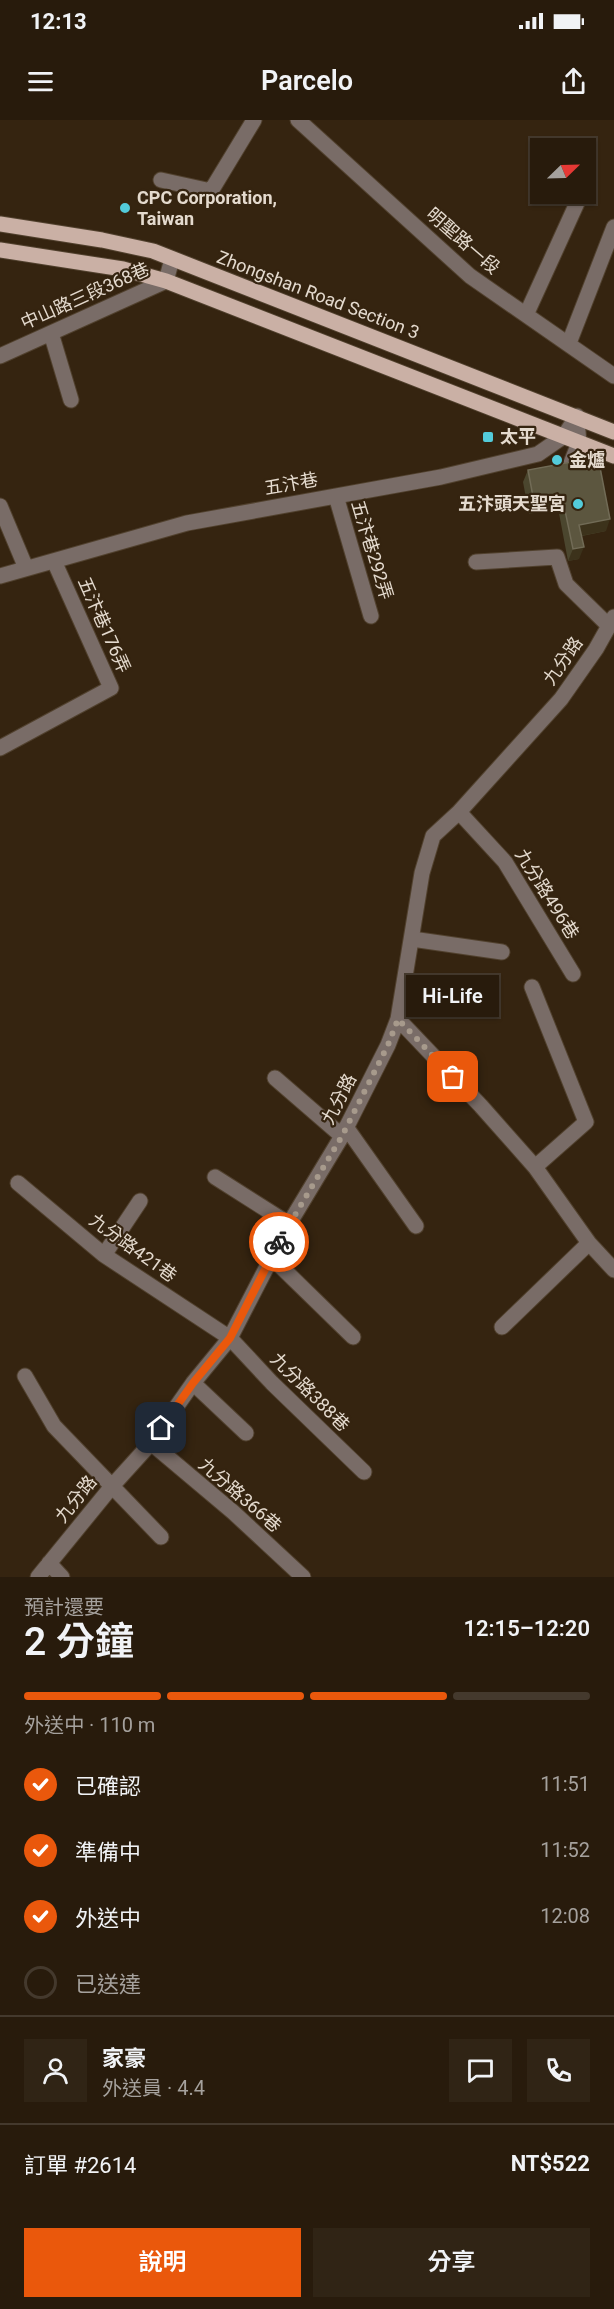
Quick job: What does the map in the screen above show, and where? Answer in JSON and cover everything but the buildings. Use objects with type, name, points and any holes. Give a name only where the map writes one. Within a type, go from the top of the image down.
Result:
[{"type":"main road","name":"Zhongshan Road Section 3","points":[[0,224],[102,240],[153,251],[614,432]]},
{"type":"main road","points":[[0,250],[123,269],[166,281],[614,456]]},
{"type":"street","points":[[161,180],[210,191],[254,120]]},
{"type":"street","name":"明聖路一段","points":[[298,120],[470,276],[614,376]]},
{"type":"street","points":[[526,315],[577,204]]},
{"type":"street","points":[[569,343],[614,227]]},
{"type":"street","name":"中山路三段368巷","points":[[0,356],[166,281],[172,259]]},
{"type":"street","points":[[51,333],[71,400]]},
{"type":"street","points":[[571,463],[579,443],[577,416]]},
{"type":"street","name":"五汴巷","points":[[0,576],[187,523],[441,477],[540,456],[564,436],[577,416]]},
{"type":"street","name":"五汴巷292弄","points":[[336,496],[371,616]]},
{"type":"street","points":[[0,506],[26,568]]},
{"type":"street","points":[[476,562],[557,557],[566,584],[611,622]]},
{"type":"street","name":"五汴巷176弄","points":[[0,748],[111,688],[54,561]]},
{"type":"street","name":"九分路","points":[[39,1577],[150,1443],[193,1383],[230,1338],[289,1224],[344,1131],[388,1045],[398,1019],[422,873],[433,836],[459,812],[561,699],[611,622]]},
{"type":"street","name":"九分路496巷","points":[[459,812],[505,862],[573,974]]},
{"type":"street","points":[[412,939],[502,952]]},
{"type":"street","points":[[532,987],[586,1122],[535,1167]]},
{"type":"street","points":[[398,1019],[481,1106],[535,1167],[589,1243],[614,1270]]},
{"type":"street","points":[[275,1078],[344,1131],[416,1226]]},
{"type":"street","points":[[215,1177],[289,1224]]},
{"type":"street","name":"九分路421巷","points":[[18,1183],[104,1255],[230,1338]]},
{"type":"street","points":[[104,1255],[140,1202]]},
{"type":"street","points":[[502,1328],[589,1243]]},
{"type":"street","points":[[271,1257],[353,1337]]},
{"type":"street","name":"九分路388巷","points":[[230,1338],[272,1383],[364,1472]]},
{"type":"street","points":[[25,1376],[54,1426],[161,1536]]},
{"type":"street","points":[[193,1383],[246,1433]]},
{"type":"street","name":"九分路366巷","points":[[150,1443],[232,1512],[303,1577]]},
{"type":"street","points":[[49,1563],[62,1577]]},
{"type":"way so far","points":[[279,1242],[342,1136],[388,1045],[398,1019],[453,1077]]},
{"type":"place","name":"CPC Corporation, Taiwan","points":[[125,208]]},
{"type":"place","name":"太平","points":[[488,437]]},
{"type":"place","name":"金爐","points":[[557,460]]},
{"type":"place","name":"五汴頭天聖宮","points":[[578,504]]},
{"type":"place","name":"Hi-Life","points":[[453,1077]]},
{"type":"route","points":[[161,1428],[193,1383],[230,1338],[279,1242]]}]
